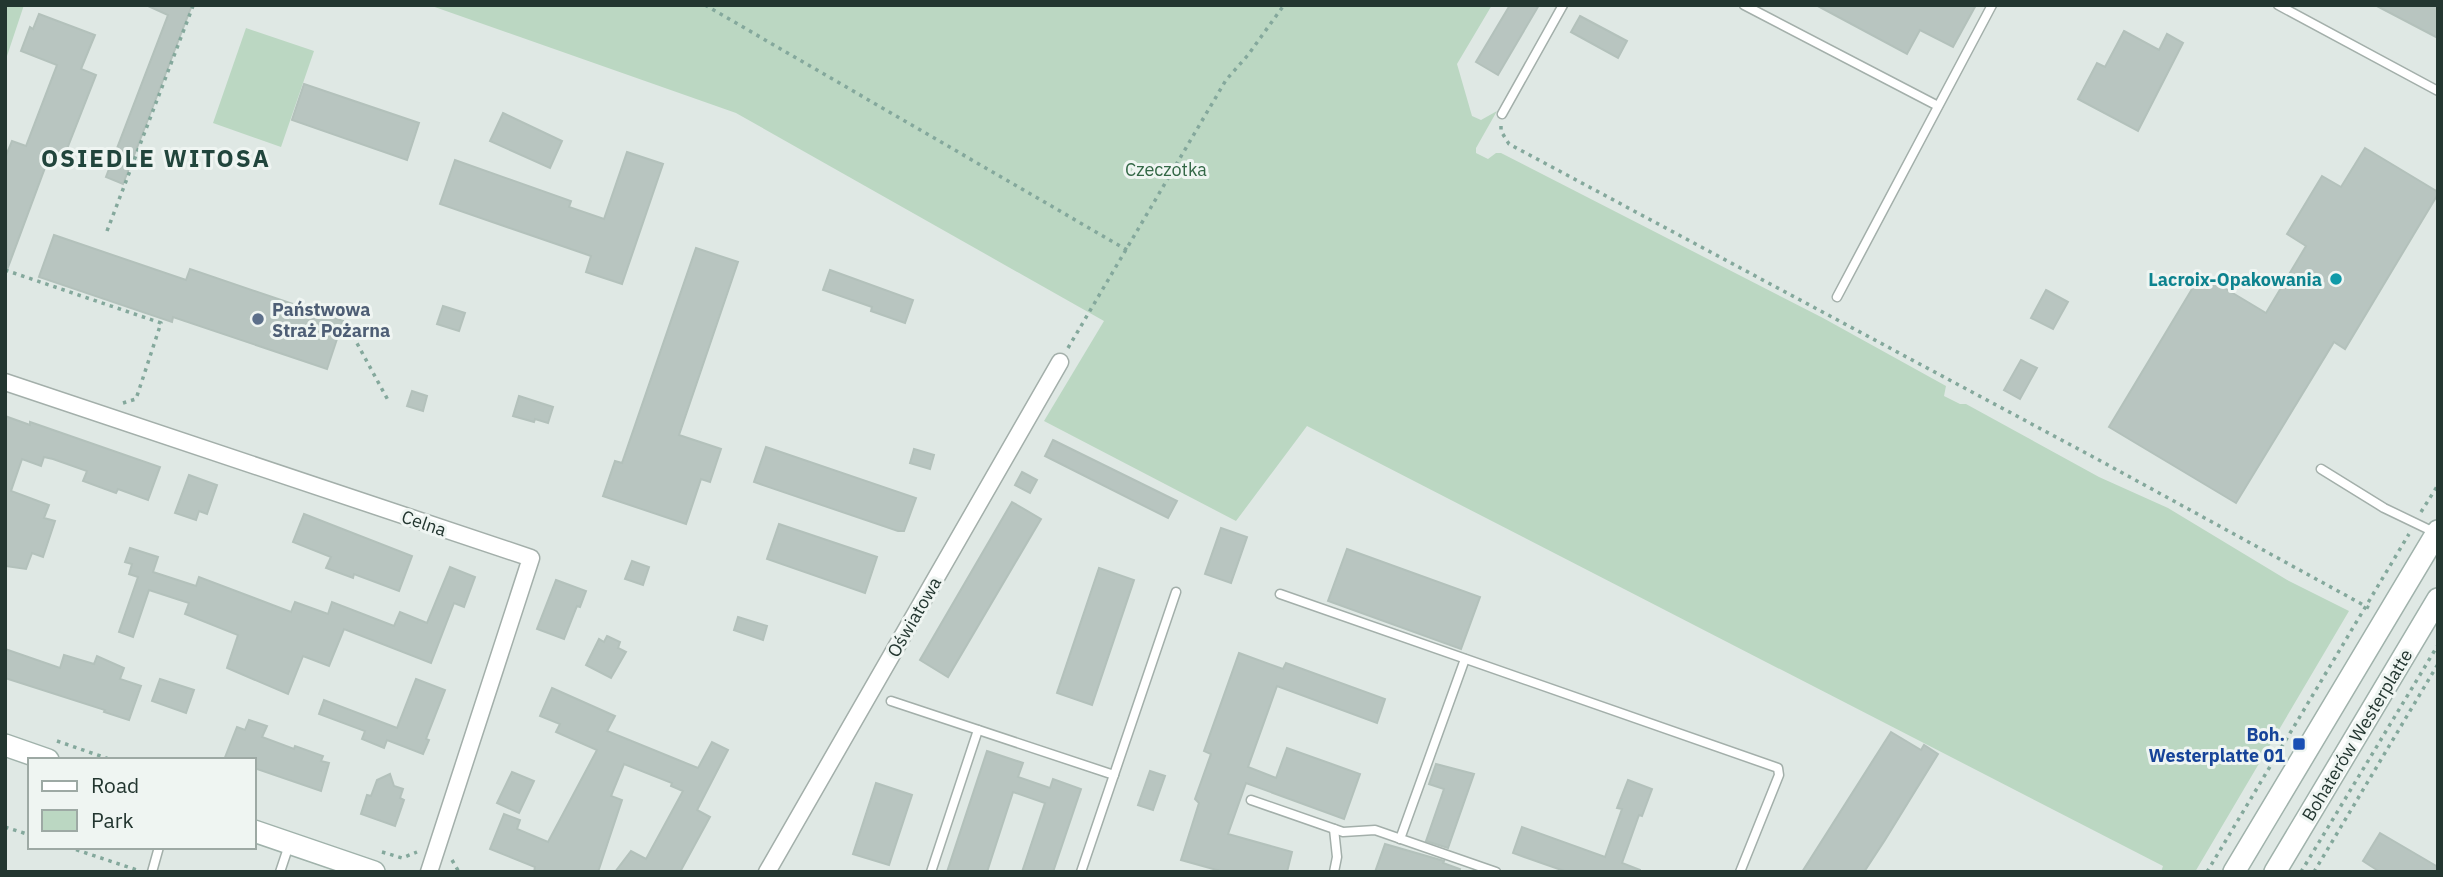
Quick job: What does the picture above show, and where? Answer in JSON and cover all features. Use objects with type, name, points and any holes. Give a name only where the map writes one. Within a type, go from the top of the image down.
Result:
[{"type":"main road","name":"Bohaterów Westerplatte","points":[[2234,872],[2437,532]]},
{"type":"main road","name":"Bohaterów Westerplatte","points":[[2275,872],[2438,599]]},
{"type":"main road","points":[[5,745],[42,758]]},
{"type":"main road","points":[[256,832],[374,872]]},
{"type":"street","name":"Oświatowa","points":[[767,872],[1060,362]]},
{"type":"street","name":"Celna","points":[[5,382],[531,558],[429,872]]},
{"type":"lane","points":[[1502,114],[1563,5]]},
{"type":"lane","points":[[1744,5],[1938,106]]},
{"type":"lane","points":[[1837,297],[1992,5]]},
{"type":"lane","points":[[2278,5],[2438,91]]},
{"type":"lane","points":[[2321,469],[2384,508],[2437,532]]},
{"type":"lane","points":[[1081,872],[1176,592]]},
{"type":"lane","points":[[1279,594],[1778,768],[1780,775],[1740,872]]},
{"type":"lane","points":[[1400,839],[1465,659]]},
{"type":"lane","points":[[891,701],[1114,775]]},
{"type":"lane","points":[[931,872],[978,730]]},
{"type":"lane","points":[[1251,800],[1343,832],[1375,830],[1496,872]]},
{"type":"lane","points":[[1334,872],[1337,857],[1335,829]]},
{"type":"lane","points":[[280,872],[290,843]]},
{"type":"lane","points":[[152,872],[158,849]]},
{"type":"path","points":[[705,5],[1127,250]]},
{"type":"path","points":[[1060,362],[1226,80],[1248,55],[1284,5]]},
{"type":"path","points":[[107,232],[193,6]]},
{"type":"path","points":[[1502,114],[1501,131],[1509,144],[2097,459],[2366,606],[2385,619]]},
{"type":"path","points":[[5,270],[161,323],[136,399],[114,407]]},
{"type":"path","points":[[353,336],[389,402]]},
{"type":"path","points":[[2207,872],[2438,485]]},
{"type":"path","points":[[2301,872],[2438,645]]},
{"type":"path","points":[[2314,872],[2438,664]]},
{"type":"path","points":[[5,827],[28,834]]},
{"type":"path","points":[[372,848],[402,858],[422,847]]},
{"type":"path","points":[[74,849],[142,872]]},
{"type":"green space","points":[[5,5],[24,5],[5,62]]},
{"type":"green space","name":"Czeczotka","points":[[429,5],[1492,5],[1457,64],[1472,116],[1481,120],[1497,111],[1476,148],[1476,153],[1488,159],[1501,153],[1823,318],[1946,386],[1944,396],[1966,404],[2099,477],[2168,508],[2289,581],[2349,611],[2195,872],[2161,872],[2163,866],[1307,426],[1236,521],[1044,421],[1104,321],[736,113]]},
{"type":"green space","points":[[246,28],[314,51],[281,147],[213,123]]},
{"type":"building","points":[[146,5],[192,5],[123,184],[106,177],[168,15]]},
{"type":"building","points":[[1510,5],[1539,5],[1498,75],[1476,62]]},
{"type":"building","points":[[1816,5],[1976,5],[1953,47],[1920,30],[1907,54]]},
{"type":"building","points":[[2375,5],[2438,5],[2438,38]]},
{"type":"building","points":[[39,14],[95,35],[81,69],[96,75],[65,154],[52,149],[7,270],[5,158],[12,141],[26,146],[57,65],[21,51],[30,27],[33,29]]},
{"type":"building","points":[[1580,16],[1627,41],[1618,58],[1571,32]]},
{"type":"building","points":[[2124,31],[2159,50],[2167,34],[2183,43],[2138,131],[2078,99],[2097,63],[2105,67]]},
{"type":"building","points":[[304,84],[419,123],[407,160],[292,120]]},
{"type":"building","points":[[503,113],[562,141],[550,168],[490,141]]},
{"type":"building","points":[[2365,148],[2438,194],[2345,349],[2334,342],[2236,503],[2109,427],[2201,274],[2266,313],[2306,246],[2287,234],[2322,176],[2341,187]]},
{"type":"building","points":[[627,152],[663,164],[622,284],[586,272],[591,256],[440,204],[455,160],[571,201],[569,207],[604,219]]},
{"type":"building","points":[[54,235],[186,280],[190,269],[343,321],[327,369],[173,317],[172,322],[39,277]]},
{"type":"building","points":[[696,248],[738,262],[679,435],[721,449],[710,482],[701,479],[686,524],[603,496],[615,461],[622,463]]},
{"type":"building","points":[[830,270],[913,300],[905,323],[871,311],[872,307],[823,290]]},
{"type":"building","points":[[2046,290],[2068,302],[2053,329],[2031,318]]},
{"type":"building","points":[[443,306],[465,313],[459,331],[437,324]]},
{"type":"building","points":[[2021,360],[2037,368],[2020,399],[2004,390]]},
{"type":"building","points":[[412,391],[427,396],[423,411],[407,406]]},
{"type":"building","points":[[519,396],[553,407],[548,423],[513,416]]},
{"type":"building","points":[[5,416],[30,425],[30,422],[160,467],[148,500],[118,489],[116,493],[83,481],[87,471],[53,459],[44,457],[41,466],[22,459],[11,491],[49,505],[44,518],[55,521],[43,557],[32,553],[26,569],[5,566]]},
{"type":"building","points":[[1053,440],[1177,501],[1168,518],[1045,456]]},
{"type":"building","points":[[766,447],[916,498],[904,531],[754,482]]},
{"type":"building","points":[[914,449],[934,455],[930,469],[910,463]]},
{"type":"building","points":[[1022,472],[1037,480],[1030,493],[1015,485]]},
{"type":"building","points":[[189,475],[217,485],[207,514],[199,511],[196,520],[175,513]]},
{"type":"building","points":[[1012,502],[1041,519],[948,677],[920,660]]},
{"type":"building","points":[[304,514],[412,556],[399,591],[354,574],[353,578],[326,568],[331,557],[293,542]]},
{"type":"building","points":[[779,524],[877,557],[865,593],[767,559]]},
{"type":"building","points":[[1221,528],[1247,537],[1231,583],[1205,574]]},
{"type":"building","points":[[130,548],[158,557],[153,572],[196,586],[199,577],[291,612],[295,602],[328,614],[332,602],[394,626],[400,612],[427,623],[450,567],[475,577],[464,607],[454,603],[431,663],[344,629],[329,666],[303,656],[288,694],[227,668],[238,635],[185,614],[189,603],[149,590],[133,637],[119,632],[138,577],[129,574],[132,564],[125,562]]},
{"type":"building","points":[[1347,549],[1480,597],[1461,649],[1328,601]]},
{"type":"building","points":[[632,561],[649,567],[643,585],[625,579]]},
{"type":"building","points":[[1099,568],[1134,580],[1092,705],[1057,693]]},
{"type":"building","points":[[556,580],[586,591],[564,639],[537,629]]},
{"type":"building","points":[[738,617],[767,626],[763,640],[734,630]]},
{"type":"building","points":[[607,636],[620,642],[618,648],[626,652],[611,678],[586,665],[599,639],[604,642]]},
{"type":"building","points":[[5,649],[60,668],[64,655],[94,664],[97,656],[124,668],[120,679],[141,686],[129,720],[5,678]]},
{"type":"building","points":[[1239,653],[1283,669],[1286,663],[1385,699],[1377,723],[1277,686],[1248,767],[1276,778],[1287,748],[1360,774],[1344,819],[1246,783],[1228,834],[1292,852],[1287,872],[1224,872],[1181,860],[1199,803],[1195,799],[1211,754],[1204,751]]},
{"type":"building","points":[[160,679],[194,690],[186,713],[152,701]]},
{"type":"building","points":[[416,679],[445,690],[423,754],[387,740],[384,748],[362,739],[365,731],[319,714],[324,700],[397,728]]},
{"type":"building","points":[[552,688],[615,716],[607,731],[698,768],[712,742],[728,750],[697,810],[710,817],[680,872],[615,872],[631,851],[646,859],[683,791],[671,786],[672,783],[624,764],[611,796],[622,800],[598,872],[534,872],[535,867],[490,849],[504,814],[520,820],[517,829],[548,842],[597,750],[556,732],[560,724],[540,716]]},
{"type":"building","points":[[249,720],[267,726],[262,737],[323,756],[321,761],[329,763],[321,791],[256,769],[256,758],[225,758],[237,727],[245,730]]},
{"type":"building","points":[[1891,732],[1921,750],[1924,745],[1938,754],[1885,840],[1864,872],[1802,872]]},
{"type":"building","points":[[987,751],[1023,763],[1018,777],[1050,788],[1053,779],[1081,789],[1053,872],[1022,872],[1045,803],[1013,792],[987,872],[947,872]]},
{"type":"building","points":[[1436,764],[1474,774],[1448,848],[1426,841],[1444,789],[1429,784]]},
{"type":"building","points":[[1150,771],[1165,776],[1153,810],[1138,805]]},
{"type":"building","points":[[512,772],[534,781],[519,813],[497,803]]},
{"type":"building","points":[[390,774],[394,786],[403,789],[400,798],[404,800],[395,826],[361,814],[367,795],[371,796],[377,780]]},
{"type":"building","points":[[1628,780],[1652,789],[1642,816],[1639,815],[1622,863],[1640,872],[1567,872],[1513,853],[1522,827],[1605,857],[1622,809],[1617,808]]},
{"type":"building","points":[[876,783],[912,795],[889,865],[853,854]]},
{"type":"building","points":[[2380,833],[2438,867],[2438,872],[2380,872],[2363,861]]},
{"type":"building","points":[[1385,844],[1444,861],[1443,863],[1460,869],[1459,872],[1375,872]]},
{"type":"place","name":"Lacroix-Opakowania","points":[[2336,279]]},
{"type":"place","name":"Państwowa Straż Pożarna","points":[[258,319]]},
{"type":"place","name":"Boh. Westerplatte 01","points":[[2299,744]]},
{"type":"district","name":"OSIEDLE WITOSA","points":[[156,158]]}]
